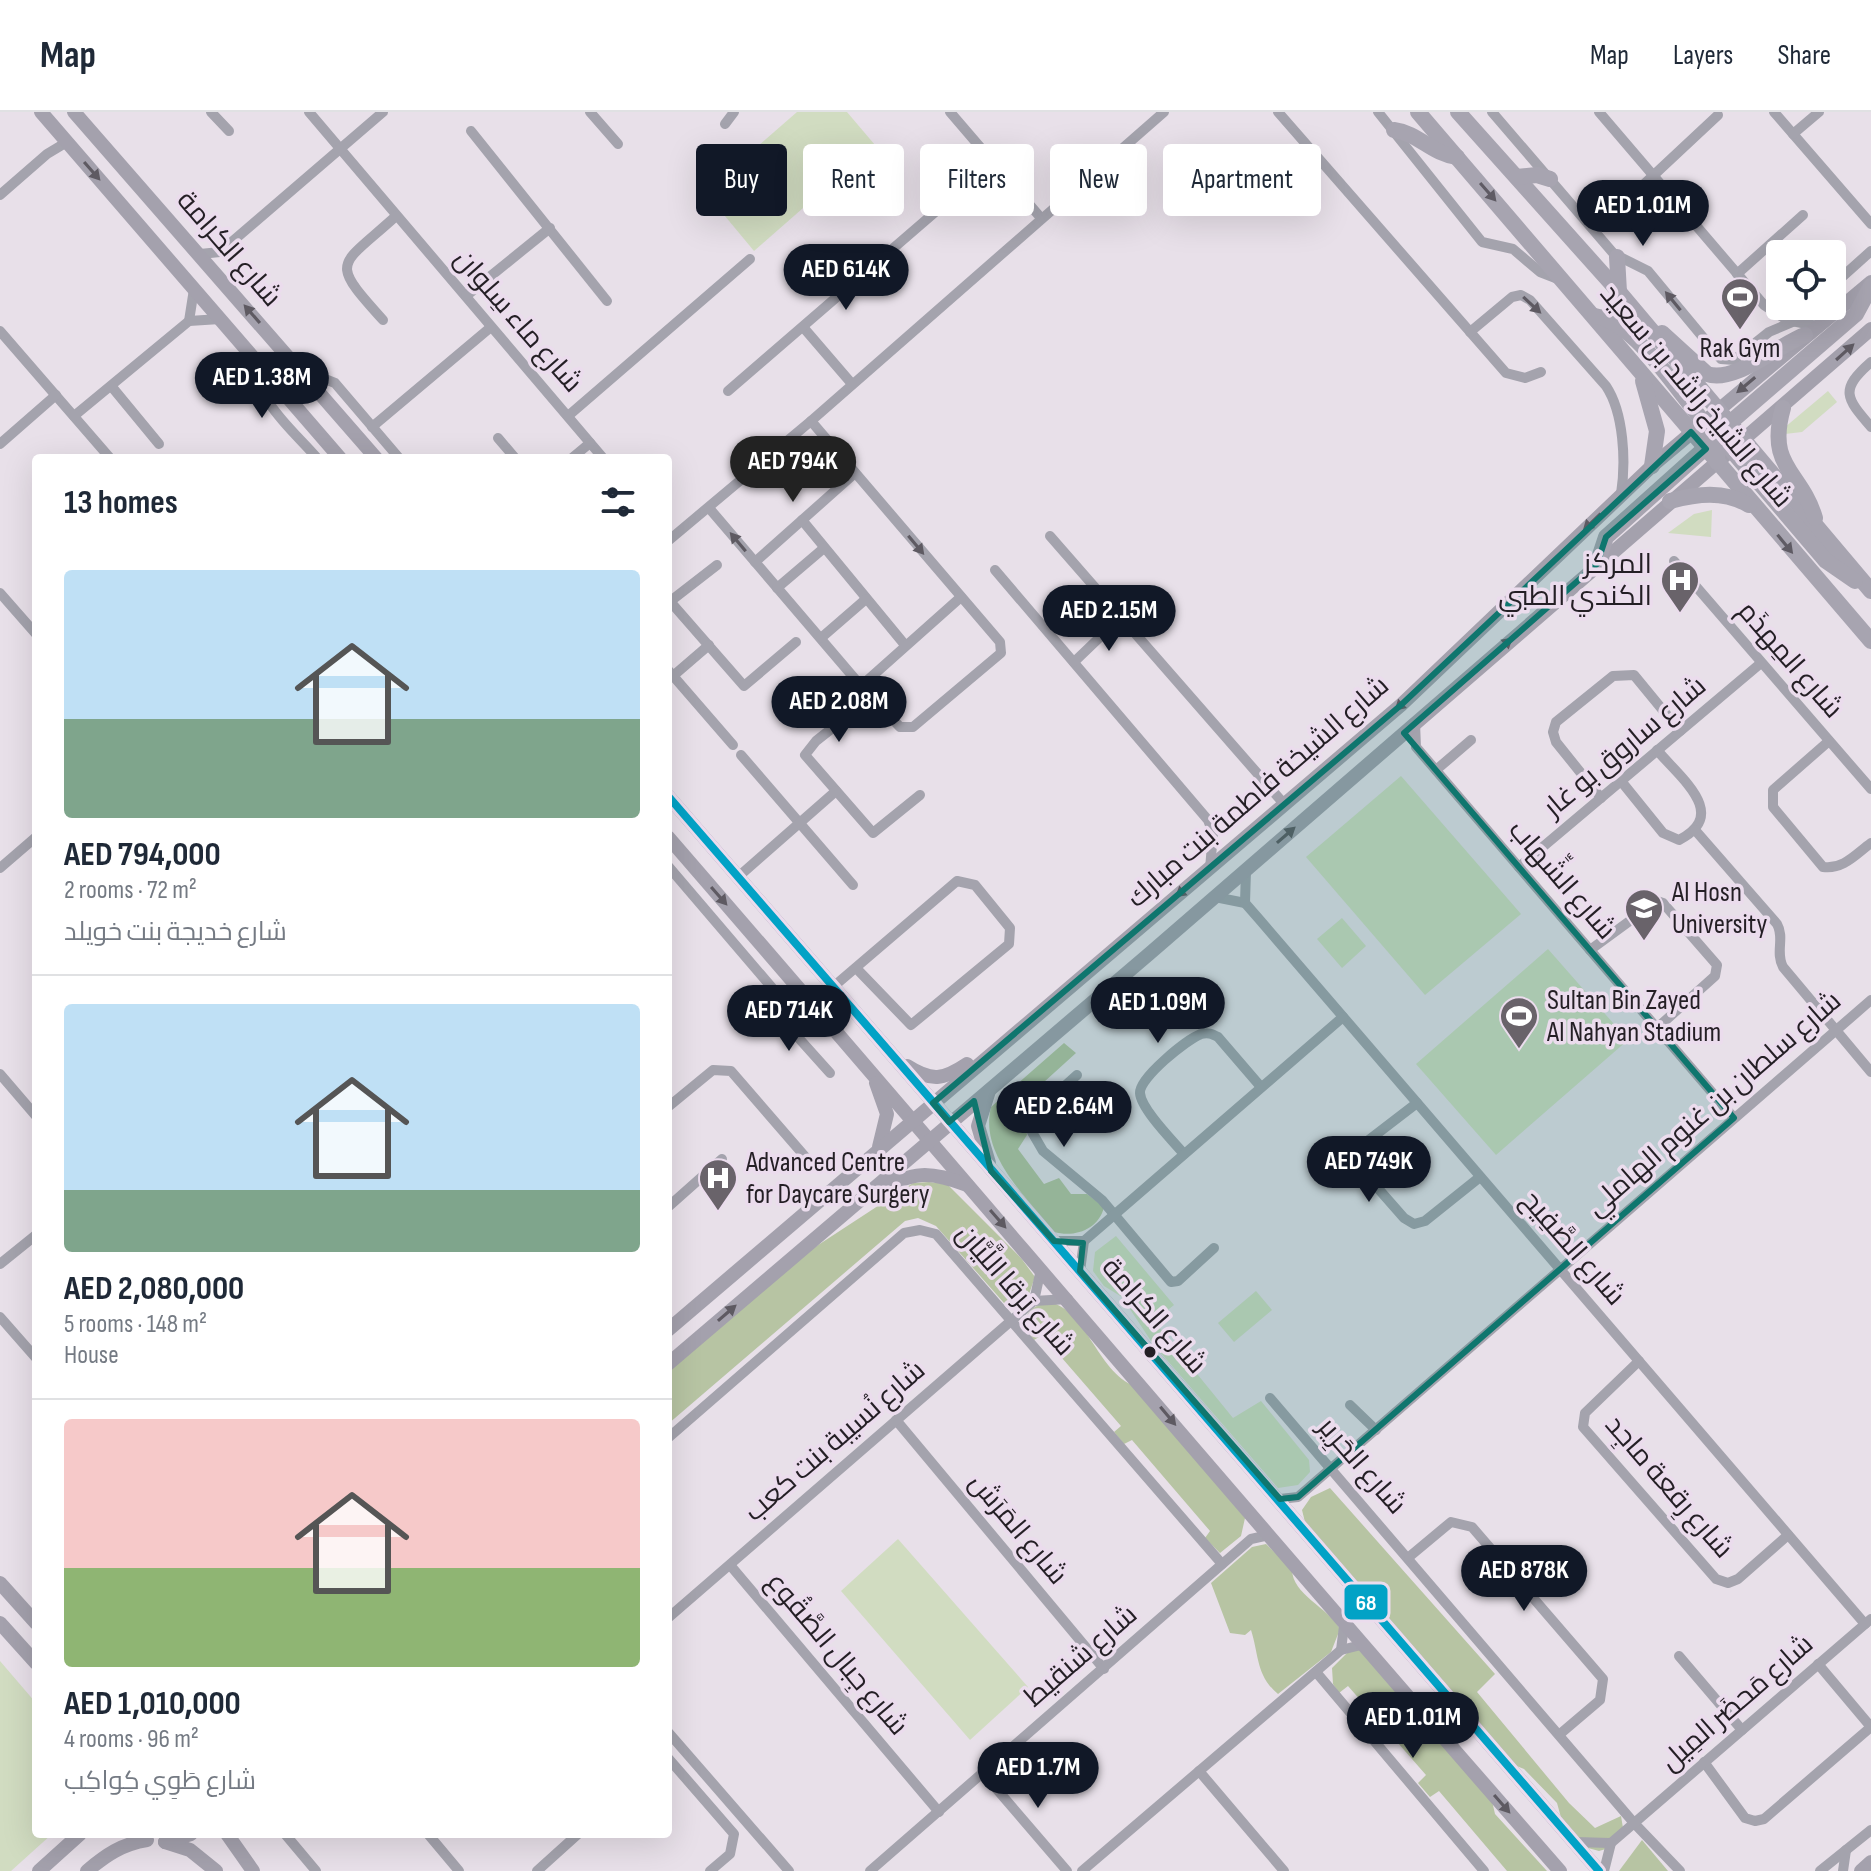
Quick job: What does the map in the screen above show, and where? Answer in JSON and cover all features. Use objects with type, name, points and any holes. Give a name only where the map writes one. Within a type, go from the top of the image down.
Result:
[{"type":"main road","name":"شارع الكرامة","points":[[41,112],[337,454]]},
{"type":"main road","name":"شارع الكرامة","points":[[74,112],[373,454]]},
{"type":"main road","name":"شارع الشيخ راشد بن سعيد","points":[[1418,112],[1640,372],[1697,427],[1738,445],[1869,589]]},
{"type":"main road","name":"شارع الشيخ راشد بن سعيد","points":[[1458,112],[1619,292],[1717,409],[1717,436]]},
{"type":"main road","points":[[1394,130],[1410,134],[1436,152],[1458,157]]},
{"type":"main road","points":[[1517,177],[1530,174],[1550,179]]},
{"type":"main road","points":[[1617,257],[1619,292]]},
{"type":"main road","points":[[1597,564],[1606,537],[1856,314],[1871,284]]},
{"type":"main road","name":"شارع الشيخة فاطمة بنت مبارك","points":[[672,1327],[1401,705],[1652,466],[1811,330],[1871,284]]},
{"type":"main road","points":[[1595,316],[1609,319],[1630,333],[1697,427]]},
{"type":"main road","points":[[1647,325],[1675,342],[1707,374],[1716,377],[1738,372],[1811,330]]},
{"type":"main road","name":"شارع الشيخة فاطمة بنت مبارك","points":[[672,1361],[1215,897],[1871,329]]},
{"type":"main road","points":[[1640,372],[1657,431],[1652,466]]},
{"type":"main road","points":[[1783,408],[1777,434],[1780,454],[1808,500],[1816,528]]},
{"type":"main road","points":[[1717,436],[1717,462]]},
{"type":"main road","points":[[1738,445],[1826,561],[1869,589]]},
{"type":"main road","name":"شارع الشيخ راشد بن سعيد","points":[[1717,462],[1871,641]]},
{"type":"main road","points":[[1670,501],[1697,495],[1723,495],[1756,509]]},
{"type":"main road","name":"شارع الكرامة","points":[[672,801],[1601,1871]]},
{"type":"main road","name":"شارع الكرامة","points":[[672,842],[868,1065],[1344,1626],[1557,1869]]},
{"type":"main road","points":[[895,1059],[923,1076],[940,1079],[969,1062],[986,1057]]},
{"type":"main road","points":[[868,1065],[887,1114],[885,1134],[876,1151]]},
{"type":"main road","points":[[991,1087],[978,1126],[991,1171]]},
{"type":"main road","points":[[859,1199],[922,1173],[942,1175],[971,1187]]},
{"type":"main road","points":[[0,1583],[32,1619]]},
{"type":"main road","points":[[0,1623],[32,1659]]},
{"type":"main road","points":[[39,1871],[76,1838]]},
{"type":"main road","points":[[87,1871],[110,1852],[139,1838]]},
{"type":"main road","points":[[146,1838],[190,1850],[216,1871]]},
{"type":"main road","points":[[165,1842],[178,1838]]},
{"type":"main road","points":[[230,1838],[253,1871]]},
{"type":"main road","points":[[1861,1871],[1871,1862]]},
{"type":"street","points":[[211,112],[229,131]]},
{"type":"street","name":"شارع ماء سِلوان","points":[[309,112],[600,454]]},
{"type":"street","points":[[200,254],[220,252],[383,112]]},
{"type":"street","points":[[590,112],[618,144]]},
{"type":"street","points":[[725,124],[734,112]]},
{"type":"street","points":[[950,112],[1041,218]]},
{"type":"street","points":[[672,535],[709,508],[811,421],[1164,112]]},
{"type":"street","points":[[1278,112],[1502,367],[1520,378],[1541,372]]},
{"type":"street","points":[[1378,112],[1482,242],[1513,249],[1540,272],[1564,280]]},
{"type":"street","points":[[1492,112],[1617,257],[1648,271],[1721,359],[1734,360],[1769,332],[1795,321]]},
{"type":"street","points":[[1774,112],[1871,224]]},
{"type":"street","points":[[1793,134],[1819,112]]},
{"type":"street","points":[[1606,115],[1653,176],[1764,305],[1769,315],[1769,332]]},
{"type":"street","points":[[1595,230],[1718,115]]},
{"type":"street","points":[[471,131],[607,301]]},
{"type":"street","points":[[0,195],[47,154],[67,142]]},
{"type":"street","points":[[1737,274],[1803,215]]},
{"type":"street","points":[[383,320],[348,280],[345,270],[348,260],[396,216]]},
{"type":"street","points":[[728,391],[931,216]]},
{"type":"street","points":[[466,296],[550,228]]},
{"type":"street","points":[[1846,273],[1871,251]]},
{"type":"street","points":[[218,276],[220,252]]},
{"type":"street","points":[[568,416],[750,259]]},
{"type":"street","points":[[189,321],[194,289]]},
{"type":"street","points":[[1470,332],[1512,297],[1521,295],[1530,300],[1606,386],[1615,402],[1621,429],[1621,494]]},
{"type":"street","points":[[1764,305],[1811,330]]},
{"type":"street","points":[[74,416],[189,321],[220,319]]},
{"type":"street","points":[[372,427],[491,327]]},
{"type":"street","points":[[803,327],[852,384]]},
{"type":"street","points":[[0,331],[107,454]]},
{"type":"street","points":[[257,362],[258,380],[270,403],[314,454]]},
{"type":"street","points":[[1871,362],[1851,382],[1849,394],[1852,406],[1871,427]]},
{"type":"street","points":[[299,369],[335,383],[396,454]]},
{"type":"street","points":[[112,387],[159,444]]},
{"type":"street","points":[[0,444],[56,395]]},
{"type":"street","points":[[709,508],[861,686],[900,727],[913,727],[1001,653],[1000,642],[811,421]]},
{"type":"street","points":[[498,438],[512,454]]},
{"type":"street","points":[[577,454],[590,443]]},
{"type":"street","points":[[755,562],[855,473]]},
{"type":"street","points":[[802,520],[905,645]]},
{"type":"street","points":[[1050,536],[1285,805]]},
{"type":"street","points":[[777,588],[824,548]]},
{"type":"street","name":"شارع المِهذَم","points":[[1674,561],[1871,789]]},
{"type":"street","points":[[672,599],[717,565]]},
{"type":"street","points":[[995,570],[1208,820],[1213,833],[1210,869]]},
{"type":"street","points":[[0,593],[32,629]]},
{"type":"street","points":[[861,686],[961,597]]},
{"type":"street","points":[[821,638],[866,599]]},
{"type":"street","points":[[672,604],[744,686],[796,642]]},
{"type":"street","points":[[1074,662],[1120,618]]},
{"type":"street","points":[[672,672],[709,645]]},
{"type":"street","name":"شارع ساروق بو غار","points":[[1519,867],[1761,663]]},
{"type":"street","points":[[1601,798],[1556,742],[1553,732],[1556,722],[1613,676],[1624,673],[1634,675],[1680,731]]},
{"type":"street","points":[[672,674],[733,745]]},
{"type":"street","points":[[854,711],[816,741],[805,755],[873,833],[920,795]]},
{"type":"street","points":[[1392,743],[1416,747],[1415,723]]},
{"type":"street","points":[[1436,770],[1471,740]]},
{"type":"street","points":[[1829,741],[1773,790],[1773,807],[1823,867],[1834,868],[1844,864],[1871,843]]},
{"type":"street","name":"شارع الشِّهاب","points":[[1416,747],[1734,1118]]},
{"type":"street","points":[[1621,781],[1663,833],[1679,840],[1695,830],[1702,822],[1702,804],[1657,750]]},
{"type":"street","points":[[741,755],[853,885]]},
{"type":"street","points":[[738,877],[836,791]]},
{"type":"street","points":[[1695,830],[1777,924],[1781,935],[1778,958],[1783,967],[1871,1072]]},
{"type":"street","points":[[0,868],[32,840]]},
{"type":"street","points":[[1215,897],[1245,903],[1246,870]]},
{"type":"street","points":[[672,871],[797,1017],[830,1023]]},
{"type":"street","points":[[833,987],[957,881],[975,885],[1010,928],[1009,944],[911,1025],[856,968]]},
{"type":"street","points":[[1590,950],[1657,901],[1663,903],[1717,965],[1715,976],[1657,1028]]},
{"type":"street","name":"شارع الصَّفِيح","points":[[1245,903],[1788,1535],[1868,1622]]},
{"type":"street","name":"شارع سلطان بن غنوم الهاملي","points":[[1298,1497],[1871,1000]]},
{"type":"street","points":[[797,1017],[795,1034],[830,1073]]},
{"type":"street","points":[[1054,1241],[1084,1241],[1343,1017]]},
{"type":"street","points":[[1184,1154],[1142,1102],[1140,1091],[1144,1078],[1198,1035],[1210,1033],[1218,1037],[1261,1087]]},
{"type":"street","points":[[672,1104],[713,1070],[731,1071],[808,1160]]},
{"type":"street","points":[[0,1074],[32,1111]]},
{"type":"street","points":[[1077,1075],[1035,1113],[1032,1132],[1043,1151],[1060,1169],[1102,1200],[1171,1282],[1178,1281],[1214,1248]]},
{"type":"street","points":[[1417,1103],[1361,1146],[1361,1169],[1404,1218],[1414,1224],[1425,1221],[1480,1177]]},
{"type":"street","points":[[672,1203],[722,1159]]},
{"type":"street","name":"شارع بَرقا اللَّيَّان","points":[[672,1435],[904,1233],[920,1230],[936,1234],[1222,1564]]},
{"type":"street","points":[[0,1264],[32,1238]]},
{"type":"street","points":[[1080,1271],[1084,1241]]},
{"type":"street","points":[[1041,1269],[1034,1301],[1068,1299]]},
{"type":"street","name":"شارع نُسيبة بنت كعب","points":[[672,1615],[1034,1301]]},
{"type":"street","points":[[0,1317],[32,1353]]},
{"type":"street","name":"شارع رِقعة ماجِد","points":[[1639,1361],[1585,1413],[1583,1427],[1716,1579],[1728,1583],[1738,1579],[1788,1535]]},
{"type":"street","name":"شارع الحَرِير","points":[[1270,1398],[1634,1823]]},
{"type":"street","points":[[1350,1405],[1376,1430]]},
{"type":"street","name":"شارع المَرَش","points":[[896,1420],[1104,1669]]},
{"type":"street","points":[[1280,1499],[1298,1497],[1295,1517]]},
{"type":"street","points":[[1251,1539],[1255,1519]]},
{"type":"street","points":[[1409,1557],[1451,1522],[1472,1527],[1603,1679],[1600,1700],[1560,1734]]},
{"type":"street","name":"شارع شنقيط","points":[[870,1871],[1251,1539],[1269,1535]]},
{"type":"street","name":"شارع جِبال الصَّقُوع","points":[[730,1565],[939,1812]]},
{"type":"street","name":"شارع مَحضَر المِيل","points":[[1611,1843],[1868,1622]]},
{"type":"street","points":[[1341,1650],[1344,1626]]},
{"type":"street","points":[[1083,1871],[1341,1650],[1361,1645]]},
{"type":"street","points":[[1679,1656],[1742,1730]]},
{"type":"street","points":[[1704,1762],[1745,1818],[1755,1821],[1764,1819],[1871,1727],[1818,1664]]},
{"type":"street","points":[[1316,1672],[1484,1871]]},
{"type":"street","points":[[672,1737],[789,1871]]},
{"type":"street","points":[[672,1763],[734,1834],[730,1854],[710,1871]]},
{"type":"street","points":[[1199,1771],[1284,1871]]},
{"type":"street","points":[[982,1772],[1067,1871]]},
{"type":"street","points":[[1634,1823],[1680,1871]]},
{"type":"street","points":[[1821,1871],[1871,1830]]},
{"type":"street","points":[[288,1838],[316,1871]]},
{"type":"street","points":[[431,1838],[459,1871]]},
{"type":"street","points":[[537,1871],[568,1838]]},
{"type":"street","points":[[1574,1842],[1611,1843],[1601,1871]]},
{"type":"street","points":[[1843,1871],[1846,1850]]},
{"type":"highlighted area","points":[[1691,432],[1706,449],[1606,537],[1597,564],[1404,733],[1734,1118],[1298,1497],[1280,1499],[1080,1271],[1083,1243],[1054,1241],[991,1171],[974,1101],[949,1122],[933,1103],[1401,705]]},
{"type":"green space","points":[[797,112],[847,112],[874,144],[803,144],[803,208],[754,251],[725,216],[787,216],[787,144],[760,144]]},
{"type":"green space","points":[[1828,391],[1837,402],[1802,432],[1785,434],[1784,428]]},
{"type":"green space","points":[[1712,510],[1711,537],[1668,533],[1694,514]]},
{"type":"green space","points":[[1401,776],[1521,914],[1425,995],[1306,857]]},
{"type":"green space","points":[[1342,918],[1366,946],[1342,968],[1317,939]]},
{"type":"green space","points":[[1548,949],[1628,1040],[1496,1155],[1416,1064]]},
{"type":"green space","points":[[1064,1043],[1076,1053],[1022,1102],[1027,1135],[1018,1149],[1044,1184],[1059,1178],[1071,1194],[1087,1194],[1104,1207],[1092,1226],[1070,1234],[1054,1232],[1019,1190],[999,1158],[989,1125],[991,1107]]},
{"type":"green space","points":[[913,1183],[947,1184],[1021,1258],[1035,1277],[1028,1297],[1015,1305],[1004,1303],[936,1226],[918,1218],[905,1221],[672,1421],[672,1368],[809,1251]]},
{"type":"green space","points":[[1116,1236],[1174,1305],[1154,1321],[1233,1418],[1261,1401],[1309,1460],[1310,1472],[1298,1485],[1278,1488],[1153,1344],[1122,1297],[1104,1286],[1093,1271],[1095,1252]]},
{"type":"green space","points":[[1256,1291],[1272,1310],[1234,1342],[1218,1323]]},
{"type":"green space","points":[[1046,1302],[1071,1314],[1111,1368],[1135,1386],[1245,1518],[1241,1536],[1220,1553],[1205,1538],[1210,1531],[1132,1440],[1124,1444],[1114,1432],[1121,1426],[1042,1335],[1034,1340],[1026,1330],[1025,1320],[1029,1312]]},
{"type":"green space","points":[[1330,1488],[1495,1674],[1477,1692],[1569,1803],[1595,1828],[1621,1816],[1624,1834],[1609,1848],[1599,1851],[1588,1848],[1562,1821],[1557,1803],[1524,1769],[1507,1762],[1305,1522],[1302,1510],[1311,1497]]},
{"type":"green space","points":[[898,1539],[1028,1687],[970,1740],[841,1591]]},
{"type":"green space","points":[[1266,1544],[1292,1569],[1304,1594],[1340,1629],[1331,1652],[1278,1694],[1259,1665],[1251,1630],[1245,1635],[1230,1633],[1211,1583],[1252,1547]]},
{"type":"green space","points":[[1361,1649],[1492,1801],[1495,1814],[1547,1871],[1507,1871],[1439,1791],[1430,1797],[1418,1783],[1426,1775],[1348,1686],[1339,1693],[1333,1684],[1332,1668],[1347,1653]]},
{"type":"green space","points":[[0,1661],[32,1698],[32,1838],[48,1838],[11,1871],[0,1871]]},
{"type":"green space","points":[[1642,1840],[1668,1871],[1619,1871]]},
{"type":"transit line","name":"68","points":[[672,801],[1599,1871]]},
{"type":"place","name":"Rak Gym","points":[[1740,331]]},
{"type":"place","name":"المركز الكندي الطبي","points":[[1680,614]]},
{"type":"place","name":"Al Hosn University","points":[[1644,942]]},
{"type":"place","name":"Sultan Bin Zayed Al Nahyan Stadium","points":[[1519,1050]]},
{"type":"place","name":"Advanced Centre for Daycare Surgery","points":[[718,1212]]}]
